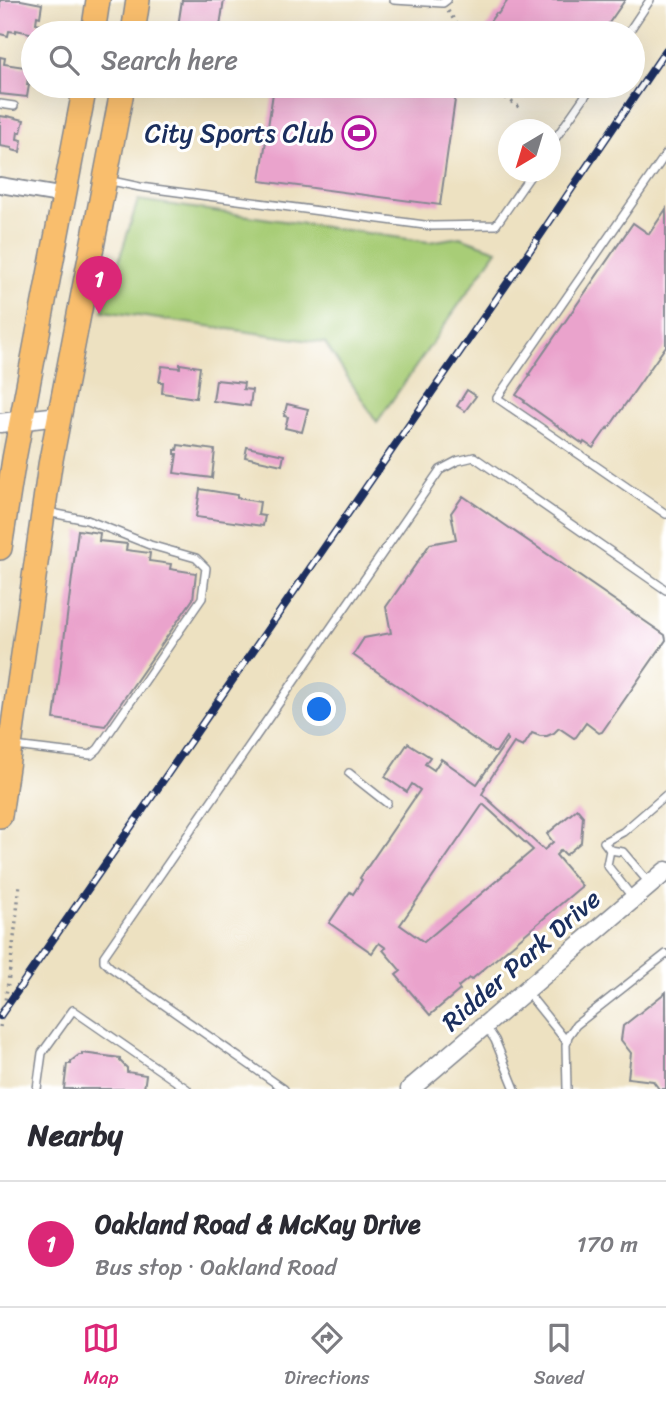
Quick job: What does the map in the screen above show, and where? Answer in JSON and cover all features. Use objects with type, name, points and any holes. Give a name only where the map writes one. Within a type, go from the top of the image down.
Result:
[{"type":"main road","points":[[95,21],[98,0]]},
{"type":"main road","points":[[135,21],[138,0]]},
{"type":"main road","points":[[0,548],[11,421],[65,196],[83,98]]},
{"type":"main road","points":[[0,816],[59,416],[121,98]]},
{"type":"street","points":[[0,185],[65,196]]},
{"type":"street","points":[[11,421],[59,416]]},
{"type":"street","name":"Ridder Park Drive","points":[[410,1089],[666,871]]},
{"type":"lane","points":[[394,0],[445,1]]},
{"type":"lane","points":[[636,21],[650,0]]},
{"type":"lane","points":[[561,131],[584,98]]},
{"type":"lane","points":[[0,104],[14,106]]},
{"type":"lane","points":[[665,512],[497,398],[666,154]]},
{"type":"lane","points":[[106,180],[140,187],[432,226],[496,225],[526,182]]},
{"type":"lane","points":[[284,1089],[110,967],[104,961],[104,956],[440,470],[457,461],[474,457],[666,590]]},
{"type":"lane","points":[[10,746],[91,755],[98,749],[202,598],[206,568],[196,558],[150,545],[87,520],[43,512]]},
{"type":"lane","points":[[349,773],[387,803]]},
{"type":"lane","points":[[650,884],[624,852],[610,850],[604,842],[623,832],[666,795]]},
{"type":"lane","points":[[610,850],[607,865],[633,898]]},
{"type":"lane","points":[[568,1089],[568,1036],[576,1025],[666,954]]},
{"type":"lane","points":[[526,990],[567,1042]]},
{"type":"lane","points":[[37,1089],[42,1053],[73,1010],[187,1089]]},
{"type":"lane","points":[[485,1025],[495,1040],[515,1089]]},
{"type":"path","points":[[445,1],[456,21]]},
{"type":"path","points":[[506,98],[522,109]]},
{"type":"path","points":[[0,1027],[14,944],[20,882]]},
{"type":"green space","points":[[138,200],[429,242],[460,237],[497,250],[377,422],[325,343],[103,311]]},
{"type":"building","points":[[0,0],[42,4],[40,17],[37,16],[36,21],[21,21],[21,31],[9,31],[8,36],[0,34]]},
{"type":"building","points":[[182,0],[224,0],[221,21],[179,21]]},
{"type":"building","points":[[508,0],[625,0],[610,21],[490,21]]},
{"type":"building","points":[[0,57],[5,58],[4,64],[21,67],[21,96],[0,94]]},
{"type":"building","name":"City Sports Club","points":[[272,98],[455,98],[440,205],[260,181]]},
{"type":"building","points":[[0,116],[24,120],[17,139],[22,140],[20,152],[0,146]]},
{"type":"building","points":[[666,209],[666,346],[593,448],[584,442],[583,444],[516,395],[633,223],[649,234]]},
{"type":"building","points":[[180,364],[200,367],[196,398],[162,393],[163,382],[159,382],[162,366],[180,368]]},
{"type":"building","points":[[216,380],[244,383],[243,389],[252,390],[250,406],[213,401]]},
{"type":"building","points":[[467,390],[476,396],[465,411],[457,406]]},
{"type":"building","points":[[287,404],[308,409],[302,432],[285,428]]},
{"type":"building","points":[[178,445],[215,450],[212,478],[174,473],[177,454],[175,450]]},
{"type":"building","points":[[247,447],[284,455],[282,465],[245,457]]},
{"type":"building","points":[[200,489],[260,502],[258,515],[265,516],[263,526],[196,517]]},
{"type":"building","points":[[463,496],[665,635],[666,640],[602,732],[599,733],[586,723],[574,738],[559,728],[547,736],[532,733],[523,747],[514,743],[484,788],[482,794],[544,850],[553,842],[547,834],[577,809],[583,816],[581,842],[566,855],[561,850],[556,855],[582,886],[471,980],[469,978],[458,987],[460,990],[430,1015],[396,975],[401,971],[383,950],[386,948],[379,943],[372,953],[329,923],[350,892],[353,894],[362,880],[360,878],[420,790],[412,784],[407,792],[385,777],[408,743],[430,757],[425,764],[434,770],[441,759],[477,784],[508,739],[506,737],[496,752],[493,752],[353,655],[364,638],[391,633],[386,607],[430,544],[456,539],[451,513]],"holes":[[[483,804],[533,850],[424,942],[400,925]]]},
{"type":"building","points":[[78,530],[100,533],[99,541],[127,544],[126,550],[150,553],[149,561],[171,564],[170,569],[196,573],[193,599],[105,726],[54,719]]},
{"type":"building","points":[[666,992],[666,1089],[659,1089],[653,1081],[628,1078],[631,1053],[621,1040],[623,1026]]},
{"type":"building","points":[[82,1053],[120,1058],[127,1072],[146,1075],[144,1089],[64,1089],[67,1064],[71,1064],[71,1061]]},
{"type":"railway","points":[[645,81],[666,50]]},
{"type":"railway","points":[[0,1016],[633,98]]},
{"type":"place","name":"City Sports Club","points":[[359,133]]},
{"type":"place","name":"Oakland Road & McKay Drive","points":[[99,314]]}]
